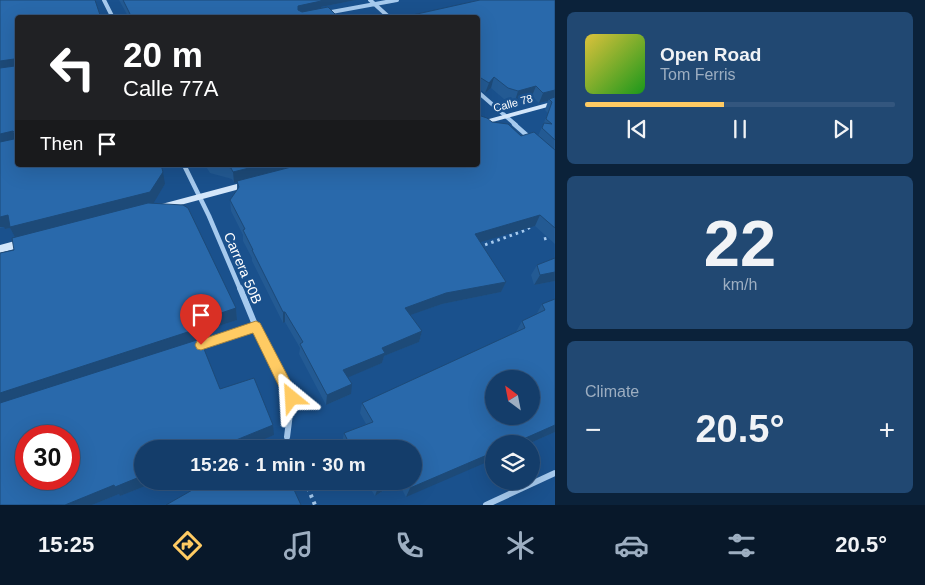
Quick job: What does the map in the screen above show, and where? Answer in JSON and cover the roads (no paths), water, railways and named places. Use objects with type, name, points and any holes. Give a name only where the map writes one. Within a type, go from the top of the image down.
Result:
[{"type":"street","points":[[108,0],[104,0],[112,15]]},
{"type":"street","points":[[370,0],[387,15]]},
{"type":"street","points":[[319,14],[397,0]]},
{"type":"street","points":[[480,94],[534,141]]},
{"type":"street","name":"Calle 78","points":[[480,123],[555,103]]},
{"type":"street","name":"Carrera 50B","points":[[185,167],[200,197],[256,327],[292,398],[287,437]]},
{"type":"street","points":[[152,210],[256,182]]},
{"type":"street","points":[[0,249],[38,239]]},
{"type":"street","points":[[190,349],[256,327]]},
{"type":"street","points":[[486,505],[555,473]]}]
